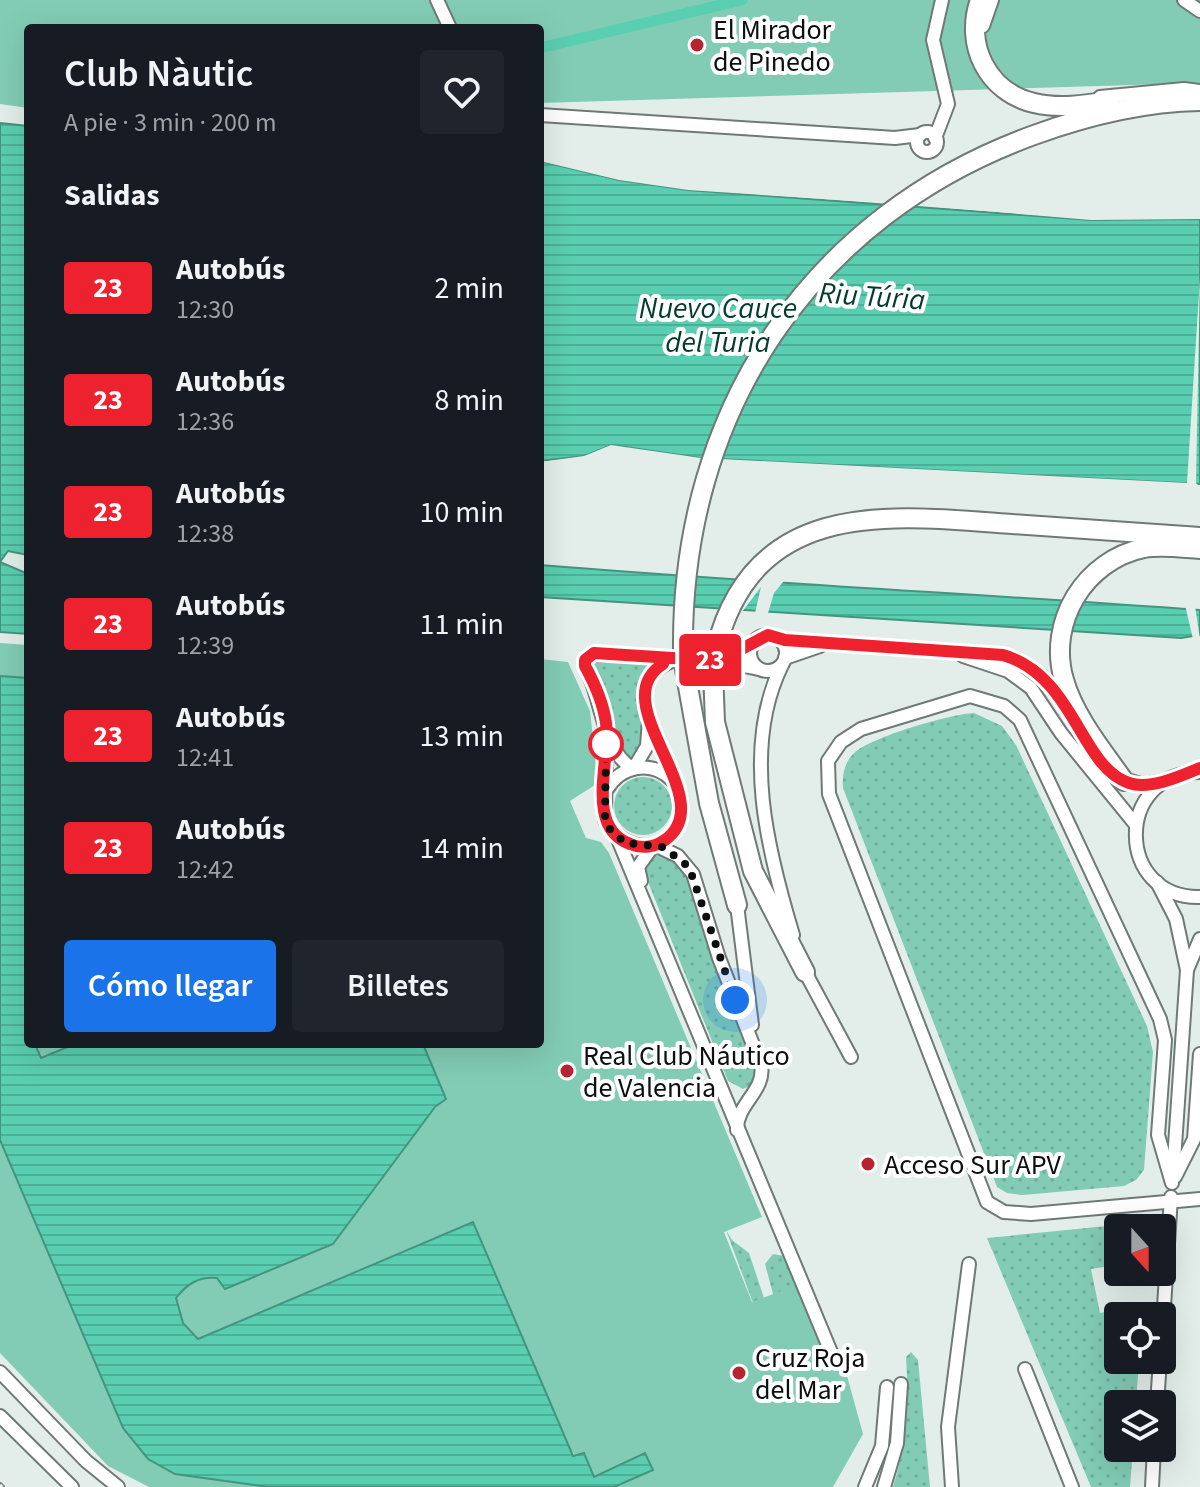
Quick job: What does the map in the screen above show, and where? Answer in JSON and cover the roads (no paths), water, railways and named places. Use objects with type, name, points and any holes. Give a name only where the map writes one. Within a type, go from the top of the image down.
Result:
[{"type":"highway","points":[[980,0],[974,27],[980,58],[998,85],[1023,99],[1048,106],[1079,105],[1200,92]]},
{"type":"highway","points":[[737,905],[709,803],[682,659],[687,560],[697,505],[714,450],[741,387],[798,300],[838,255],[910,196],[975,159],[1043,132],[1126,108],[1200,101]]},
{"type":"highway","points":[[1043,132],[1126,115],[1200,110]]},
{"type":"highway","points":[[805,972],[753,871],[715,722],[716,660],[728,614],[765,563],[813,531],[873,517],[1200,537]]},
{"type":"highway","points":[[1124,781],[1070,697],[1061,670],[1060,642],[1067,614],[1083,585],[1103,565],[1129,552],[1161,547],[1200,549]]},
{"type":"street","points":[[437,0],[448,24]]},
{"type":"street","points":[[544,115],[925,138],[944,117],[948,104],[947,88],[933,40],[942,0]]},
{"type":"street","points":[[992,0],[982,29],[986,53],[1000,78],[1023,94],[1057,100],[1184,89],[1200,92]]},
{"type":"street","points":[[1184,0],[1200,11]]},
{"type":"street","points":[[716,660],[752,645],[762,636],[830,644],[1003,655],[1032,668],[1056,691],[1105,766],[1124,781],[1144,785],[1197,771]]},
{"type":"street","points":[[780,640],[785,648],[784,661],[766,720],[764,803],[774,872],[805,972],[851,1057]]},
{"type":"street","points":[[674,782],[660,771],[633,768],[614,750],[599,696],[585,666],[588,657],[598,653],[716,660],[769,671],[784,661],[830,644]]},
{"type":"street","points":[[752,645],[752,661],[759,669]]},
{"type":"street","points":[[944,651],[998,666],[1031,688],[1061,733],[1136,825]]},
{"type":"street","points":[[682,659],[657,668],[648,680],[645,699],[682,801],[680,820],[669,837],[654,845],[640,862],[638,873],[737,1133],[833,1357]]},
{"type":"street","points":[[1172,1183],[1158,1135],[1165,1040],[1160,1019],[1027,730],[1004,706],[970,696],[850,735],[828,761],[829,794],[987,1202],[1015,1214],[1200,1199]]},
{"type":"street","points":[[604,796],[612,780],[633,768],[647,746],[649,717]]},
{"type":"street","points":[[606,728],[605,820],[617,837],[654,919]]},
{"type":"street","points":[[1164,1302],[1187,970],[1176,919],[1137,850],[1136,825],[1149,794],[1167,780]]},
{"type":"street","points":[[617,837],[635,846],[654,845],[678,856],[693,874],[719,958],[758,1055]]},
{"type":"street","points":[[1157,882],[1179,895],[1200,897]]},
{"type":"street","points":[[737,905],[748,1005],[762,1071],[738,1116],[737,1133]]},
{"type":"street","points":[[1187,970],[1200,939]]},
{"type":"street","points":[[1172,1183],[1194,1139],[1200,1054]]},
{"type":"street","points":[[718,1083],[733,1095],[753,1092]]},
{"type":"street","points":[[952,1487],[948,1427],[969,1264]]},
{"type":"street","points":[[1025,1369],[1072,1487]]},
{"type":"street","points":[[0,1372],[86,1461],[118,1487]]},
{"type":"street","points":[[884,1487],[897,1443],[901,1384]]},
{"type":"street","points":[[865,1487],[882,1446],[887,1387]]},
{"type":"street","points":[[0,1416],[72,1487]]},
{"type":"street","points":[[1152,1487],[1153,1462]]},
{"type":"water","points":[[0,123],[24,126],[24,554],[8,551],[0,562]]},
{"type":"water","name":"Nuevo Cauce del Turia","points":[[544,162],[619,180],[688,190],[1091,220],[1200,219],[1200,484],[700,458],[612,445],[584,456],[544,461]]},
{"type":"water","points":[[0,562],[24,572],[24,634],[0,632]]},
{"type":"water","points":[[544,565],[1200,610],[1200,635],[1181,638],[544,597]]},
{"type":"water","points":[[0,676],[24,678],[24,1048],[37,1048],[41,1058],[65,1048],[425,1048],[446,1099],[435,1107],[333,1244],[225,1289],[217,1278],[194,1282],[176,1298],[183,1323],[198,1339],[473,1222],[573,1456],[584,1453],[594,1477],[645,1453],[653,1470],[614,1487],[268,1487],[175,1474],[148,1459],[123,1428],[0,1140]]},
{"type":"waterway","points":[[544,47],[742,0]]},
{"type":"place","name":"El Mirador de Pinedo","points":[[697,45]]},
{"type":"place","name":"Real Club Náutico de Valencia","points":[[567,1071]]},
{"type":"place","name":"Acceso Sur APV","points":[[868,1164]]},
{"type":"place","name":"Cruz Roja del Mar","points":[[739,1373]]},
{"type":"water label","name":"Riu Túria","points":[[872,296]]}]
